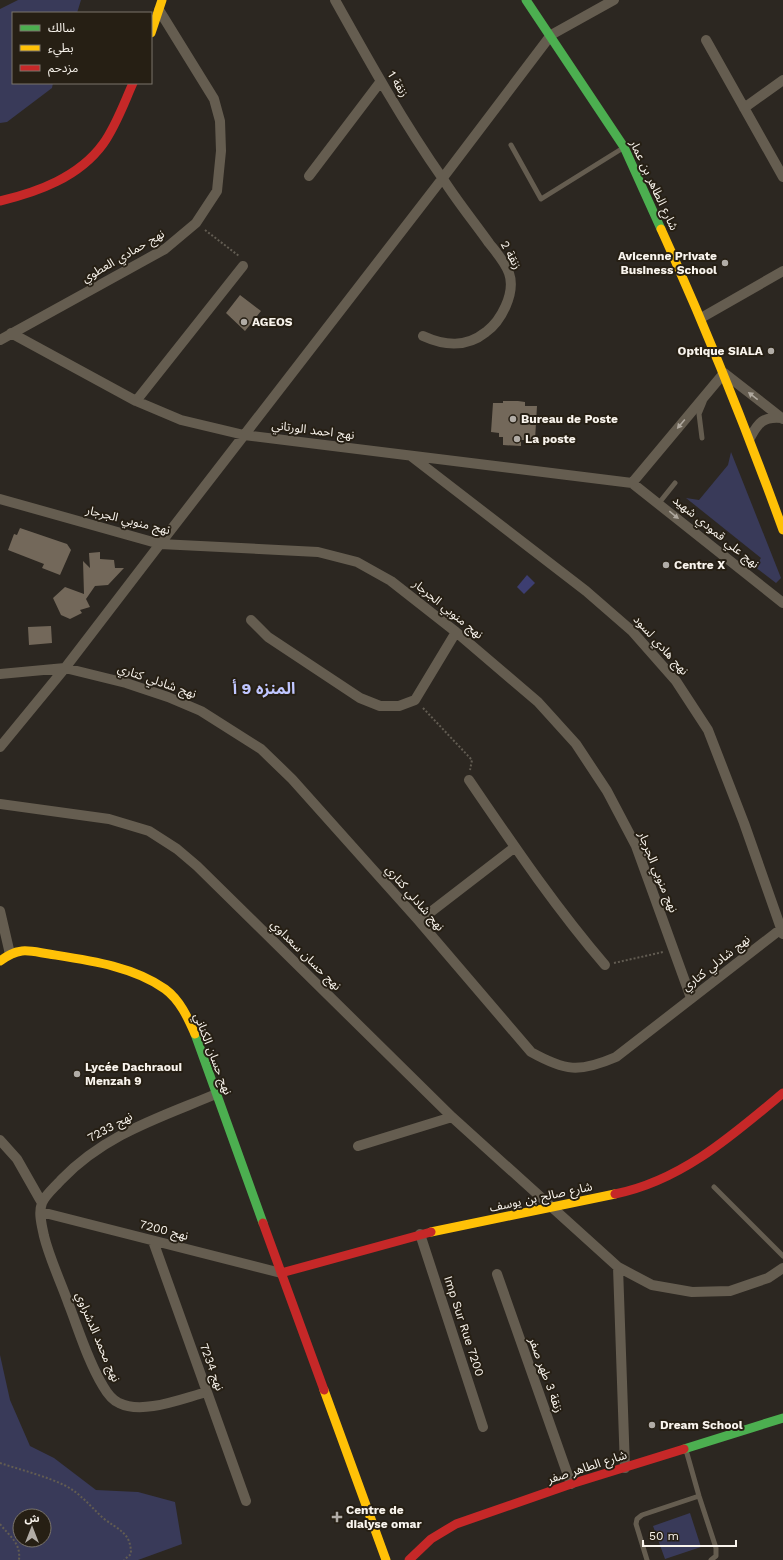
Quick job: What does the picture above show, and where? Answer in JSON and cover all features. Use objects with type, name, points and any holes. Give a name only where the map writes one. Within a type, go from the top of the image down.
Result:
[{"type":"street","points":[[152,30],[162,0]]},
{"type":"street","name":"زنقة 1","points":[[335,0],[381,81],[442,179]]},
{"type":"street","name":"شارع الطاهر بن عمار","points":[[526,0],[551,35],[624,147],[724,372],[750,438],[783,530]]},
{"type":"street","points":[[0,747],[65,668],[442,179],[551,35],[614,0]]},
{"type":"street","name":"نهج حمادي العطوي","points":[[0,340],[165,249],[196,223],[217,191],[221,151],[220,120],[214,99],[159,10]]},
{"type":"street","points":[[706,40],[783,177]]},
{"type":"street","points":[[744,108],[783,80]]},
{"type":"street","points":[[309,176],[381,81]]},
{"type":"street","points":[[0,201],[36,191],[58,181],[93,155],[111,131],[133,84]]},
{"type":"street","name":"زنقة 2","points":[[423,336],[440,343],[460,344],[478,338],[494,326],[504,311],[510,291],[510,274],[442,179]]},
{"type":"street","points":[[136,401],[243,266]]},
{"type":"street","points":[[701,318],[783,271]]},
{"type":"street","name":"نهج احمد الورتاني","points":[[11,333],[136,401],[181,420],[244,434],[632,483]]},
{"type":"street","points":[[632,483],[724,372],[782,418]]},
{"type":"street","points":[[750,438],[762,421],[771,417],[782,418]]},
{"type":"street","name":"نهج هادي لسود","points":[[410,456],[586,591],[632,631],[676,680],[708,730],[744,823],[782,931]]},
{"type":"street","name":"نهج علي قمودي شهيد","points":[[632,483],[783,603]]},
{"type":"street","name":"نهج منوبي الجرجار","points":[[0,499],[160,544],[318,552],[357,562],[391,581],[456,632],[538,702],[576,744],[607,791],[636,846],[691,998]]},
{"type":"street","points":[[251,620],[268,637],[360,698],[380,706],[399,706],[415,700],[456,632]]},
{"type":"street","name":"نهج شادلي كتاري","points":[[0,674],[65,668],[126,683],[168,696],[201,711],[261,749],[292,779],[418,921],[531,1052],[553,1064],[569,1068],[594,1066],[616,1057],[691,998],[782,931]]},
{"type":"street","points":[[469,780],[589,947],[605,965]]},
{"type":"street","name":"نهج حسان سعداوي","points":[[0,804],[110,819],[149,831],[177,849],[452,1118],[618,1267],[652,1284],[692,1292],[730,1291],[768,1278],[783,1268]]},
{"type":"street","points":[[418,921],[516,847]]},
{"type":"street","points":[[0,911],[10,954]]},
{"type":"street","name":"نهج حسان الكناني","points":[[0,961],[10,954],[22,951],[112,967],[155,983],[168,992],[177,1001],[186,1016],[206,1061],[216,1094],[386,1560]]},
{"type":"street","name":"شارع صالح بن يوسف","points":[[281,1272],[420,1234],[621,1193],[656,1181],[693,1162],[725,1142],[783,1093]]},
{"type":"street","name":"نهج 7233","points":[[41,1208],[50,1191],[69,1172],[87,1156],[110,1140],[142,1124],[216,1094]]},
{"type":"street","points":[[358,1146],[452,1118]]},
{"type":"street","name":"نهج محمد الدشراوي","points":[[0,1140],[17,1159],[41,1208],[44,1235],[50,1256],[88,1353],[109,1396],[118,1403],[135,1408],[155,1406],[207,1392]]},
{"type":"street","name":"نهج 7200","points":[[41,1208],[153,1241],[281,1272]]},
{"type":"street","name":"Imp Sur Rue 7200","points":[[420,1234],[483,1426]]},
{"type":"street","name":"نهج 7234","points":[[153,1241],[246,1501]]},
{"type":"street","points":[[618,1267],[625,1468]]},
{"type":"street","name":"زنقة 3 طهر صفر","points":[[497,1274],[571,1484]]},
{"type":"street","name":"شارع الطاهر صفر","points":[[409,1560],[431,1539],[456,1524],[571,1484],[783,1418]]},
{"type":"lane","points":[[511,145],[541,199],[624,147]]},
{"type":"lane","points":[[702,438],[699,414],[706,395]]},
{"type":"lane","points":[[659,503],[675,483]]},
{"type":"lane","points":[[714,1187],[783,1256]]},
{"type":"lane","points":[[686,1449],[698,1496],[716,1548],[716,1556],[711,1560]]},
{"type":"lane","points":[[648,1560],[636,1524],[637,1519],[642,1515],[698,1496]]},
{"type":"path","points":[[196,223],[239,255],[243,266]]},
{"type":"path","points":[[415,700],[472,760],[469,780]]},
{"type":"path","points":[[605,965],[674,949]]},
{"type":"path","points":[[0,1463],[66,1486],[80,1496],[104,1519],[122,1530],[131,1543],[132,1554],[124,1560]]},
{"type":"path","points":[[0,1524],[15,1541],[20,1550],[19,1560]]},
{"type":"shaded area","points":[[18,0],[81,0],[77,12],[12,12],[12,84],[53,84],[52,88],[7,122],[0,123],[0,9]]},
{"type":"shaded area","points":[[731,452],[781,578],[776,583],[755,567],[761,558],[686,498],[699,500],[728,465]]},
{"type":"shaded area","points":[[527,575],[535,583],[524,594],[517,587]]},
{"type":"shaded area","points":[[0,1355],[10,1400],[30,1446],[54,1458],[96,1490],[138,1492],[175,1502],[182,1544],[138,1560],[0,1560]]},
{"type":"shaded area","points":[[690,1513],[701,1547],[665,1559],[653,1526]]},
{"type":"building","name":"AGEOS","points":[[240,295],[261,311],[245,331],[226,313]]},
{"type":"building","points":[[503,401],[525,402],[525,406],[537,406],[535,440],[521,440],[521,446],[503,445],[503,437],[499,437],[499,433],[491,432],[493,403],[503,403]]},
{"type":"building","points":[[20,528],[67,544],[71,550],[60,575],[42,568],[44,564],[8,550],[14,534],[17,535]]},
{"type":"building","points":[[100,552],[100,559],[114,560],[115,568],[124,568],[108,585],[95,586],[86,599],[90,607],[80,610],[82,613],[70,619],[61,615],[53,598],[65,587],[84,594],[83,561],[90,568],[89,553]]},
{"type":"building","points":[[51,626],[52,643],[29,645],[28,627]]},
{"type":"traffic: fast","points":[[526,0],[624,147],[661,229]]},
{"type":"traffic: fast","points":[[195,1034],[263,1223]]},
{"type":"traffic: fast","points":[[684,1449],[783,1418]]},
{"type":"traffic: slow","points":[[152,30],[162,0]]},
{"type":"traffic: slow","points":[[661,229],[725,378],[783,530]]},
{"type":"traffic: slow","points":[[0,961],[16,952],[32,951],[124,969],[152,981],[170,993],[183,1010],[195,1034]]},
{"type":"traffic: slow","points":[[431,1232],[615,1194]]},
{"type":"traffic: slow","points":[[324,1390],[386,1560]]},
{"type":"traffic: jam","points":[[0,201],[43,188],[57,182],[82,166],[93,156],[108,137],[120,114],[133,84]]},
{"type":"traffic: jam","points":[[615,1194],[639,1188],[662,1179],[684,1167],[725,1140],[783,1093]]},
{"type":"traffic: jam","points":[[263,1223],[324,1390]]},
{"type":"traffic: jam","points":[[281,1273],[431,1232]]},
{"type":"traffic: jam","points":[[409,1560],[431,1539],[456,1524],[571,1484],[684,1449]]},
{"type":"place","name":"Avicenne Private Business School","points":[[725,263]]},
{"type":"place","name":"AGEOS","points":[[244,322]]},
{"type":"place","name":"Optique SIALA","points":[[771,351]]},
{"type":"place","name":"Bureau de Poste","points":[[513,419]]},
{"type":"place","name":"La poste","points":[[517,439]]},
{"type":"place","name":"Centre X","points":[[666,565]]},
{"type":"place","name":"Lycée Dachraoui Menzah 9","points":[[77,1074]]},
{"type":"place","name":"Dream School","points":[[652,1425]]},
{"type":"place","name":"Centre de dialyse omar","points":[[337,1517]]},
{"type":"district","name":"المنزه 9 أ","points":[[264,688]]}]
